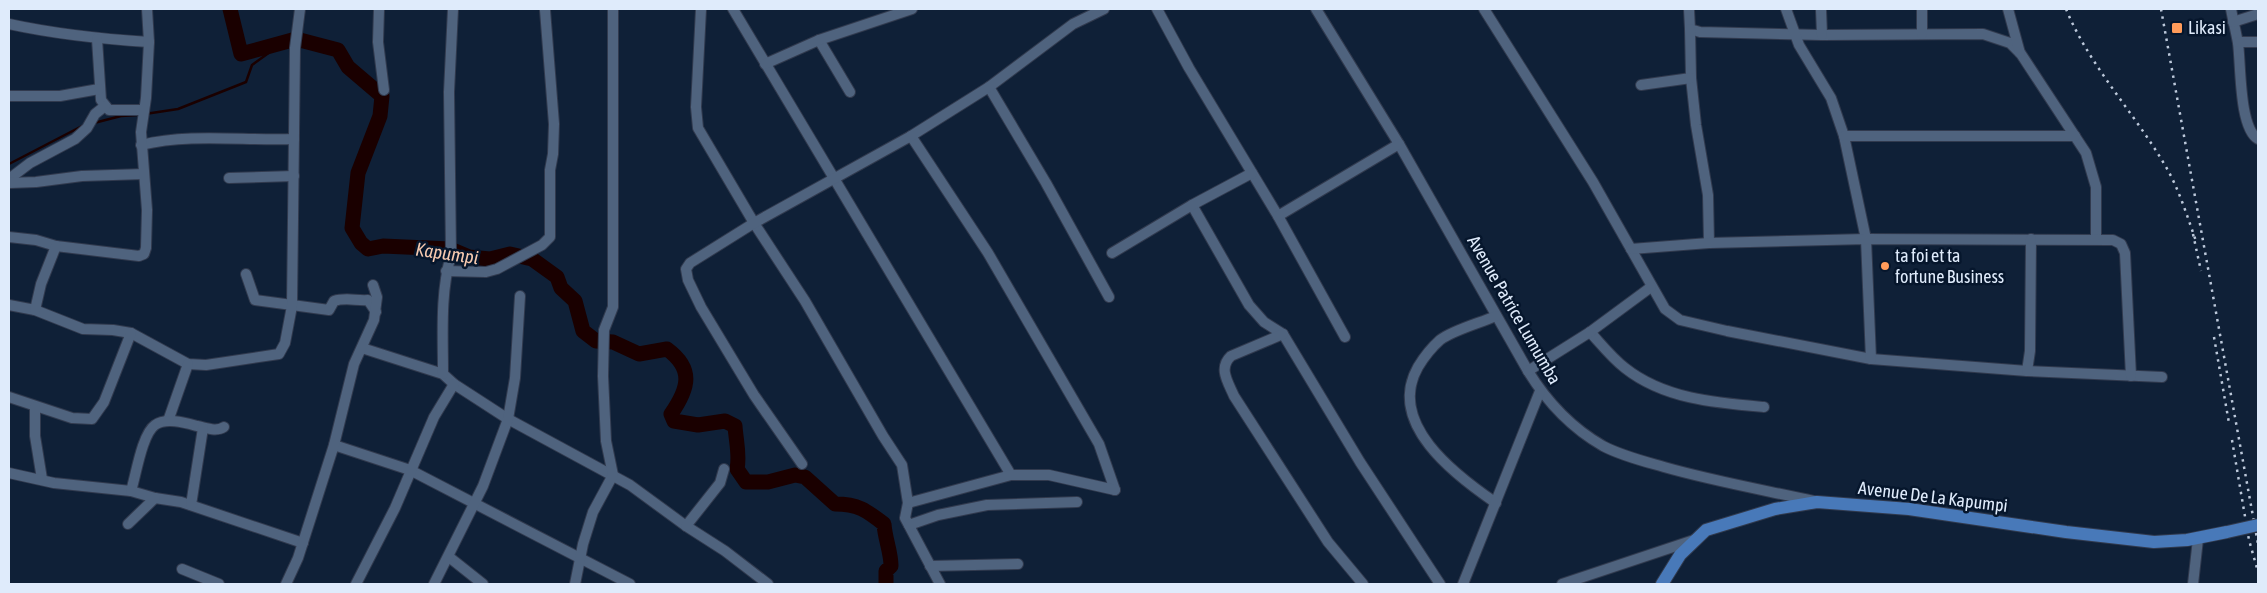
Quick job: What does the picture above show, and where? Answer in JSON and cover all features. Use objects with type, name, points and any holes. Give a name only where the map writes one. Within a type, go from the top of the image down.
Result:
[{"type":"main road","name":"Avenue De La Kapumpi","points":[[1662,584],[1674,562],[1706,530],[1775,509],[1817,502],[1909,509],[2154,542],[2198,539],[2258,525]]},
{"type":"street","points":[[9,237],[36,240],[56,246],[139,256],[144,254],[146,248],[147,210],[141,145],[149,42],[146,9]]},
{"type":"street","points":[[9,305],[35,310],[83,329],[113,330],[131,334],[188,364],[206,365],[279,354],[285,342],[292,306],[295,48],[300,9]]},
{"type":"street","points":[[379,9],[378,42],[384,90]]},
{"type":"street","points":[[443,374],[442,309],[446,271],[451,255],[449,92],[453,9]]},
{"type":"street","points":[[575,584],[593,512],[613,475],[608,460],[606,441],[604,330],[612,307],[613,9]]},
{"type":"street","points":[[701,9],[696,106],[698,128],[754,223],[804,301],[882,436],[902,464],[908,503],[905,518],[940,584]]},
{"type":"street","points":[[733,9],[1012,475]]},
{"type":"street","points":[[765,64],[819,40],[912,9]]},
{"type":"street","points":[[802,464],[754,395],[701,307],[688,280],[686,269],[690,263],[754,223],[911,136],[989,87],[1066,29],[1104,9]]},
{"type":"street","points":[[1157,9],[1189,68],[1278,216],[1345,337]]},
{"type":"street","name":"Avenue Patrice Lumumba","points":[[1316,9],[1399,144],[1467,260],[1496,316],[1550,405],[1603,446],[1630,458],[1684,473],[1817,502]]},
{"type":"street","points":[[1484,9],[1593,182],[1651,287],[1665,309],[1680,320],[1726,331],[1870,359],[2027,371],[2162,377]]},
{"type":"street","points":[[1689,9],[1691,78],[1696,125],[1708,195],[1709,243]]},
{"type":"street","points":[[1786,9],[1794,34],[1831,98],[1844,136],[1866,239],[1870,359]]},
{"type":"street","points":[[1821,9],[1822,35]]},
{"type":"street","points":[[1922,9],[1922,34]]},
{"type":"street","points":[[2008,9],[2020,54]]},
{"type":"street","points":[[2231,9],[2238,42],[2246,117],[2252,135],[2258,139]]},
{"type":"street","points":[[446,271],[486,272],[497,269],[542,244],[550,237],[550,170],[553,154],[554,124],[545,10]]},
{"type":"street","points":[[2233,22],[2258,14]]},
{"type":"street","points":[[9,24],[40,31],[97,39],[149,42]]},
{"type":"street","points":[[1690,29],[1700,32],[1822,35],[1983,34],[2010,43],[2020,54],[2086,154],[2096,187],[2096,239]]},
{"type":"street","points":[[97,39],[101,100],[109,110],[143,115]]},
{"type":"street","points":[[819,40],[850,92]]},
{"type":"street","points":[[2238,42],[2258,42]]},
{"type":"street","points":[[1641,85],[1691,78]]},
{"type":"street","points":[[989,87],[1046,182],[1109,297]]},
{"type":"street","points":[[9,96],[60,96],[99,89]]},
{"type":"street","points":[[9,181],[30,163],[75,139],[87,128],[95,114],[105,106]]},
{"type":"street","points":[[908,503],[1012,475],[1049,475],[1115,490],[1099,444],[988,253],[911,136]]},
{"type":"street","points":[[1844,136],[2075,136]]},
{"type":"street","points":[[141,145],[160,140],[210,138],[294,139]]},
{"type":"street","points":[[1278,216],[1399,144]]},
{"type":"street","points":[[1112,253],[1192,205],[1252,173]]},
{"type":"street","points":[[9,181],[36,182],[82,176],[144,174]]},
{"type":"street","points":[[229,178],[294,176]]},
{"type":"street","points":[[1192,205],[1249,305],[1264,322],[1283,334],[1360,462],[1440,584]]},
{"type":"street","points":[[1631,249],[1709,243],[1866,239],[2113,240],[2121,244],[2125,253],[2131,376]]},
{"type":"street","points":[[2027,371],[2030,351],[2031,239]]},
{"type":"street","points":[[35,310],[41,284],[56,246]]},
{"type":"street","points":[[246,274],[255,300],[329,310],[334,301],[346,298],[356,301],[368,300],[376,312]]},
{"type":"street","points":[[286,584],[303,543],[334,445],[354,364],[376,312],[377,297],[373,285]]},
{"type":"street","points":[[1528,371],[1590,332],[1651,287]]},
{"type":"street","points":[[434,584],[474,505],[508,418],[516,370],[520,296]]},
{"type":"street","points":[[1496,316],[1441,340],[1424,356],[1414,374],[1409,391],[1409,407],[1415,425],[1448,466],[1463,480],[1496,502]]},
{"type":"street","points":[[1590,332],[1625,368],[1652,384],[1689,398],[1764,408]]},
{"type":"street","points":[[9,398],[72,418],[92,419],[104,402],[131,334]]},
{"type":"street","points":[[1283,334],[1231,356],[1226,361],[1224,368],[1226,379],[1234,396],[1328,542],[1363,584]]},
{"type":"street","points":[[362,348],[443,374],[454,384],[508,418],[630,485],[686,526],[725,551],[768,584]]},
{"type":"street","points":[[168,421],[188,364]]},
{"type":"street","points":[[356,584],[395,508],[434,417],[454,384]]},
{"type":"street","points":[[1463,584],[1540,391]]},
{"type":"street","points":[[35,407],[35,436],[42,479]]},
{"type":"street","points":[[131,491],[147,435],[156,424],[168,421],[219,430],[224,427]]},
{"type":"street","points":[[191,505],[203,428]]},
{"type":"street","points":[[334,445],[410,470],[474,505],[630,584]]},
{"type":"street","points":[[686,526],[720,483],[724,469]]},
{"type":"street","points":[[9,473],[76,486],[131,491],[191,505],[303,543]]},
{"type":"street","points":[[128,524],[155,498]]},
{"type":"street","points":[[909,525],[938,515],[987,505],[1077,502]]},
{"type":"street","points":[[2193,584],[2198,539]]},
{"type":"street","points":[[1562,584],[1694,540]]},
{"type":"street","points":[[449,557],[483,584]]},
{"type":"street","points":[[930,566],[1018,564]]},
{"type":"street","points":[[182,569],[219,584]]},
{"type":"waterway","name":"Kapumpi","points":[[230,9],[241,54],[296,39],[338,50],[348,67],[382,96],[380,116],[358,173],[352,228],[361,243],[368,249],[383,246],[450,249],[469,257],[490,259],[510,254],[532,259],[557,277],[561,288],[575,301],[583,331],[596,341],[613,342],[639,354],[667,349],[676,356],[682,364],[686,379],[682,396],[671,414],[674,421],[698,425],[725,421],[735,426],[738,453],[737,469],[746,482],[768,482],[795,475],[805,477],[835,504],[850,505],[861,509],[884,524],[891,566],[886,571],[886,584]]},
{"type":"waterway","points":[[145,114],[178,109],[246,82],[252,65],[284,42]]},
{"type":"waterway","points":[[94,123],[121,116],[137,115]]},
{"type":"waterway","points":[[9,164],[84,125]]},
{"type":"railway","points":[[2066,9],[2087,50],[2154,147],[2171,175],[2196,241]]},
{"type":"railway","points":[[2161,9],[2258,544]]},
{"type":"railway","points":[[2193,234],[2201,271]]},
{"type":"railway","points":[[2214,337],[2229,423]]},
{"type":"railway","points":[[2232,440],[2249,540],[2258,572]]},
{"type":"place","name":"Likasi","points":[[2177,28]]},
{"type":"place","name":"ta foi et ta fortune Business","points":[[1885,266]]}]
